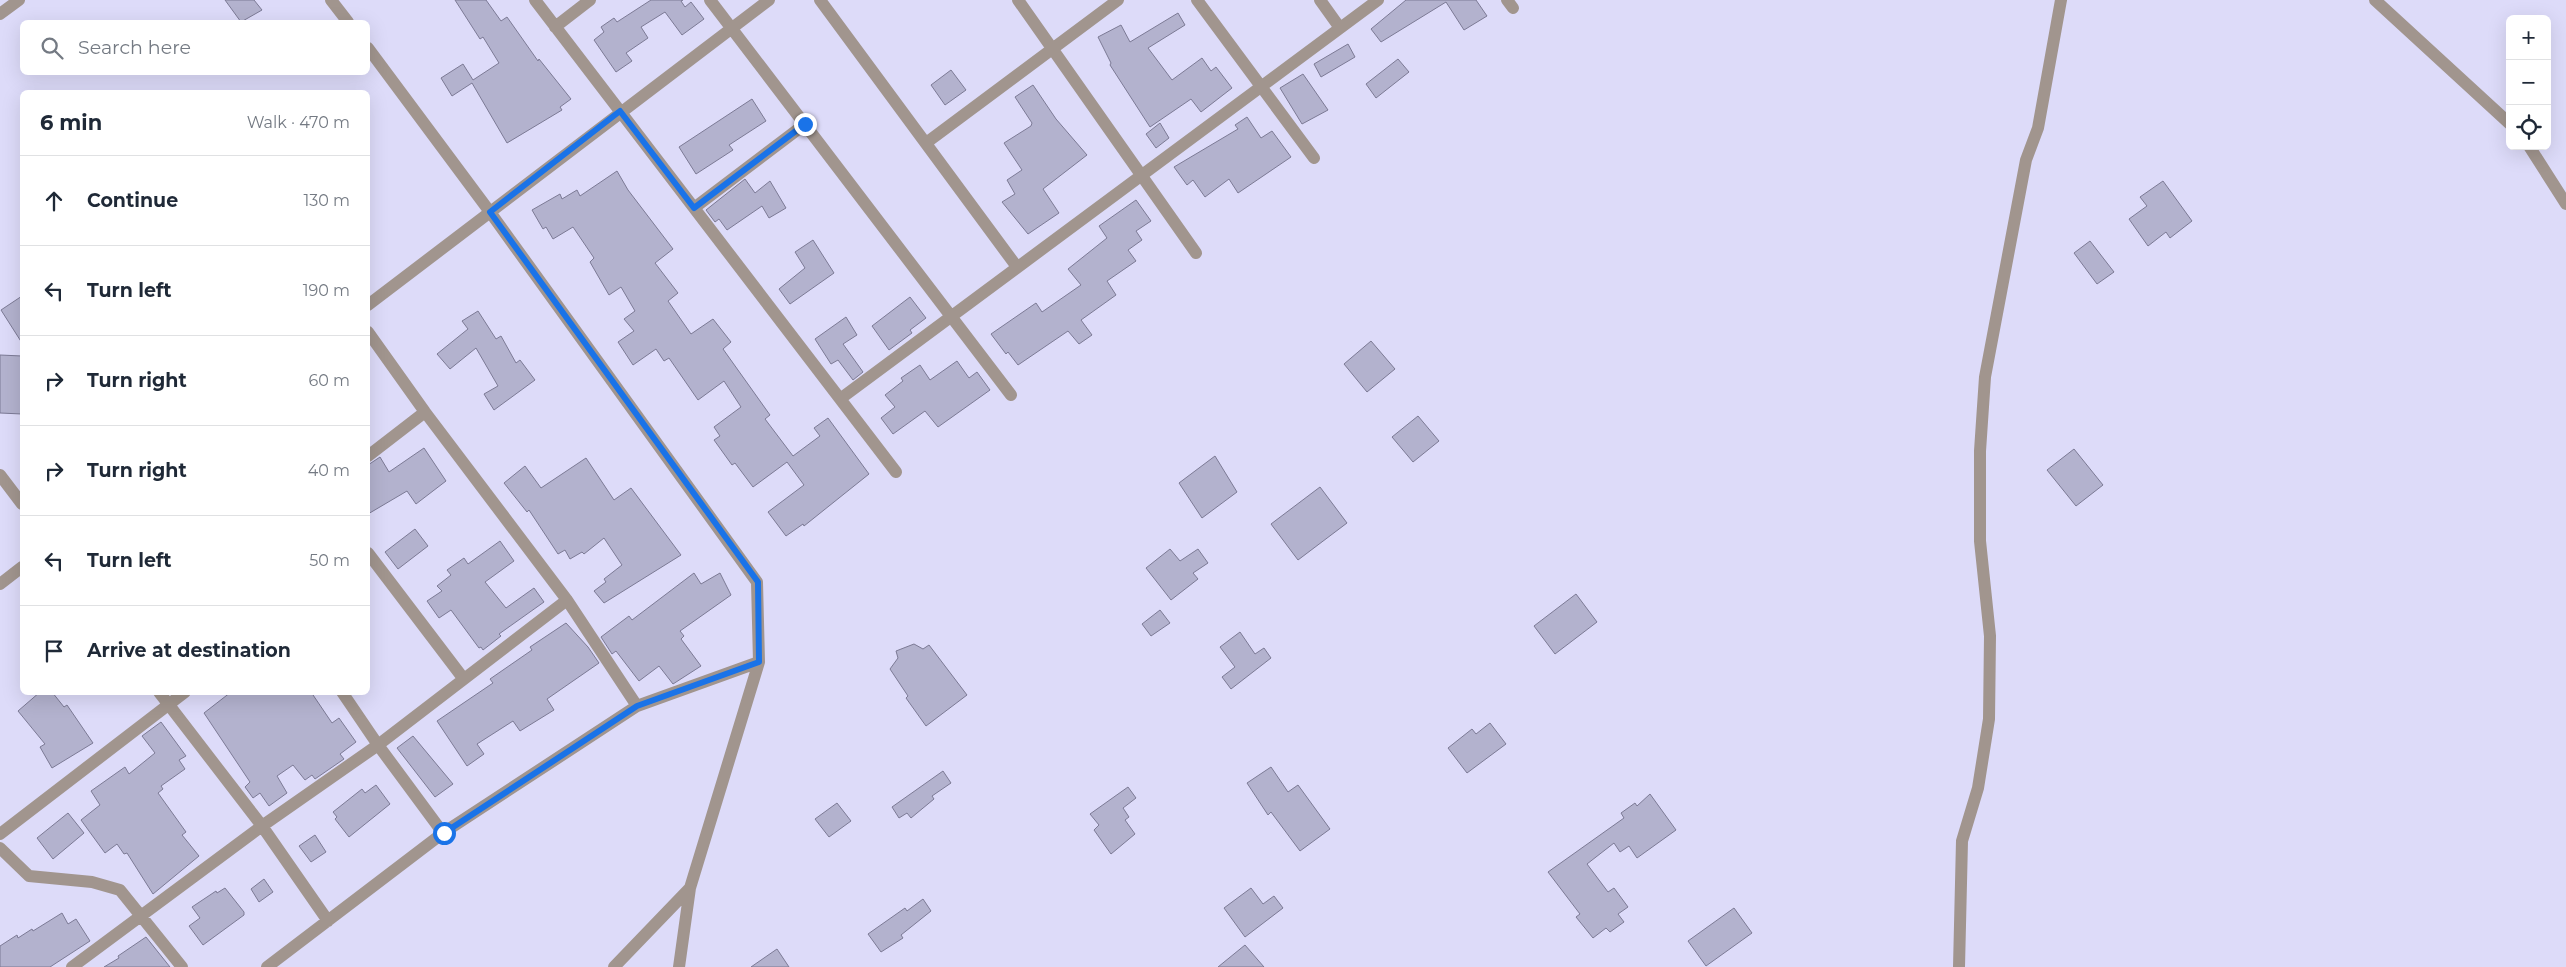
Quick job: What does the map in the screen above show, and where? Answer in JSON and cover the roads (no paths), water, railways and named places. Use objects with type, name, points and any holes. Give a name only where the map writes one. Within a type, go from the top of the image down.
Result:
[{"type":"street","points":[[0,14],[19,0]]},
{"type":"street","points":[[331,0],[346,20]]},
{"type":"street","points":[[535,0],[896,472]]},
{"type":"street","points":[[555,27],[590,0]]},
{"type":"street","points":[[710,0],[1011,395]]},
{"type":"street","points":[[370,302],[620,111],[769,0]]},
{"type":"street","points":[[820,0],[1017,267]]},
{"type":"street","points":[[1018,0],[1196,253]]},
{"type":"street","points":[[926,143],[1118,0]]},
{"type":"street","points":[[1197,0],[1314,158]]},
{"type":"street","points":[[1320,0],[1340,28]]},
{"type":"street","points":[[840,399],[1378,0]]},
{"type":"street","points":[[1959,967],[1962,841],[1978,788],[1989,720],[1990,636],[1980,541],[1980,451],[1985,377],[2026,160],[2038,128],[2060,0]]},
{"type":"street","points":[[2376,0],[2506,120]]},
{"type":"street","points":[[370,51],[490,212],[758,582],[759,662],[690,888],[679,967]]},
{"type":"street","points":[[694,208],[805,124]]},
{"type":"street","points":[[2532,150],[2566,204]]},
{"type":"street","points":[[370,335],[425,412],[567,600],[637,706]]},
{"type":"street","points":[[370,454],[425,412]]},
{"type":"street","points":[[0,475],[20,501]]},
{"type":"street","points":[[370,556],[463,678]]},
{"type":"street","points":[[0,584],[20,569]]},
{"type":"street","points":[[72,967],[262,826],[378,745],[567,600]]},
{"type":"street","points":[[267,967],[444,833],[637,706],[759,662]]},
{"type":"street","points":[[161,695],[262,826],[328,921]]},
{"type":"street","points":[[0,834],[181,695]]},
{"type":"street","points":[[344,695],[378,745],[444,833]]},
{"type":"street","points":[[0,848],[29,876],[92,882],[120,890],[182,967]]},
{"type":"street","points":[[614,967],[690,888]]}]
